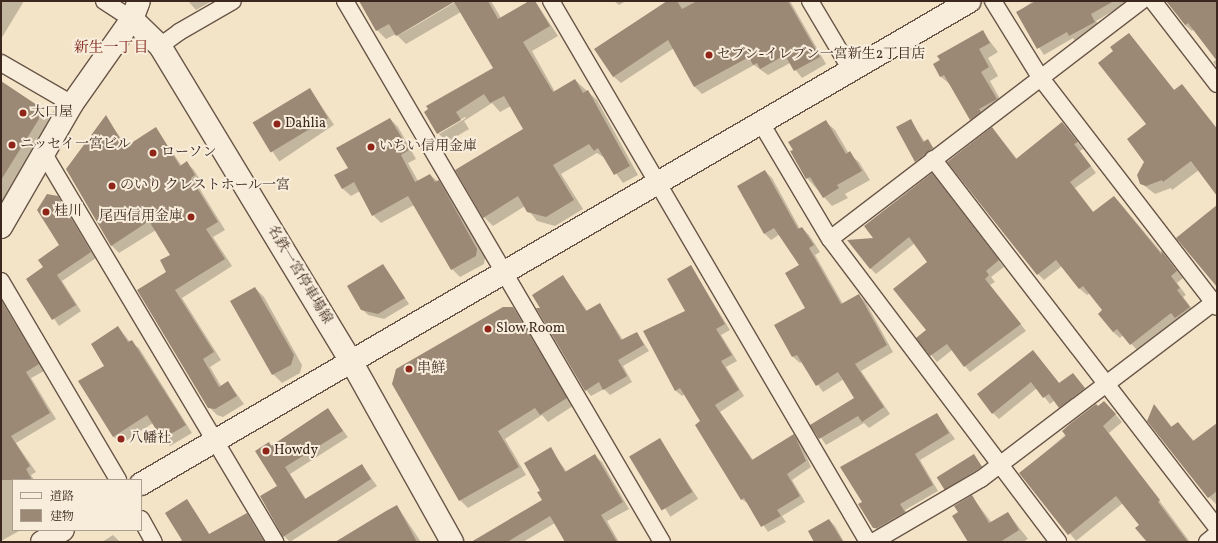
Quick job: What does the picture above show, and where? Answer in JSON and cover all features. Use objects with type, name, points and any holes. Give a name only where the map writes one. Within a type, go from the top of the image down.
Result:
[{"type":"street","points":[[1,227],[72,104],[135,10],[104,1]]},
{"type":"street","points":[[160,46],[179,32],[233,1]]},
{"type":"street","points":[[344,1],[662,542]]},
{"type":"street","points":[[551,1],[868,542]]},
{"type":"street","points":[[810,1],[851,70]]},
{"type":"street","points":[[142,483],[970,1]]},
{"type":"street","points":[[873,542],[981,479],[1216,303],[1040,77],[993,1]]},
{"type":"street","points":[[830,239],[1141,1]]},
{"type":"street","points":[[1153,1],[1217,84]]},
{"type":"street","name":"名鉄一宮停車場線","points":[[135,10],[160,46],[351,361],[452,542]]},
{"type":"street","points":[[1,63],[72,104]]},
{"type":"street","points":[[761,123],[830,239],[1058,542]]},
{"type":"street","points":[[44,154],[214,442],[275,542]]},
{"type":"street","points":[[933,159],[1217,528]]},
{"type":"street","points":[[1,281],[117,479]]},
{"type":"street","points":[[142,521],[154,542]]},
{"type":"street","points":[[42,542],[60,531]]},
{"type":"street","points":[[1207,542],[1217,534]]},
{"type":"building","points":[[359,1],[488,1],[498,19],[529,1],[535,1],[550,26],[523,42],[553,92],[575,79],[583,93],[588,90],[630,166],[614,175],[598,148],[594,151],[589,144],[553,165],[574,200],[546,217],[527,212],[518,196],[483,218],[455,170],[523,129],[504,96],[490,103],[484,94],[456,112],[461,120],[437,134],[424,112],[428,109],[426,106],[493,68],[454,2],[396,36],[389,24],[376,31]]},
{"type":"building","points":[[667,1],[677,1],[682,9],[697,1],[788,1],[820,57],[794,71],[785,55],[760,69],[757,63],[753,65],[749,57],[694,87],[668,40],[613,77],[594,49]]},
{"type":"building","points":[[1036,1],[1114,1],[1091,14],[1095,22],[1069,36],[1067,32],[1037,49],[1016,12]]},
{"type":"building","points":[[1166,1],[1217,1],[1217,61],[1188,23],[1185,25]]},
{"type":"building","points":[[983,30],[990,43],[979,49],[989,67],[981,72],[997,99],[979,109],[981,112],[970,120],[944,75],[940,77],[933,64],[940,60],[937,56]]},
{"type":"building","points":[[1129,33],[1174,90],[1182,84],[1217,129],[1217,196],[1191,161],[1163,182],[1162,180],[1146,186],[1140,184],[1137,175],[1144,162],[1127,139],[1146,124],[1098,63],[1113,51],[1110,47]]},
{"type":"building","name":"ニッセイ一宮ビル","points":[[1,81],[37,105],[39,119],[1,180]]},
{"type":"building","points":[[310,88],[328,118],[271,153],[253,123]]},
{"type":"building","points":[[106,115],[125,147],[156,127],[180,166],[187,161],[195,175],[191,178],[218,222],[206,229],[225,259],[175,290],[214,352],[203,359],[219,387],[228,381],[237,396],[215,409],[208,408],[137,290],[166,272],[160,260],[170,255],[149,221],[111,246],[66,169]]},
{"type":"building","points":[[390,118],[409,150],[401,155],[415,182],[430,174],[435,182],[439,180],[477,249],[476,256],[451,270],[408,196],[372,216],[354,182],[342,189],[334,175],[348,168],[336,148]]},
{"type":"building","points":[[911,119],[923,142],[928,139],[933,148],[915,162],[896,127]]},
{"type":"building","points":[[826,120],[846,154],[850,151],[862,171],[837,185],[839,188],[823,198],[810,177],[806,179],[790,151],[793,150],[788,142]]},
{"type":"building","points":[[1062,122],[1078,142],[1074,144],[1091,166],[1070,182],[1093,212],[1114,196],[1162,255],[1161,250],[1177,271],[1171,276],[1180,288],[1177,290],[1190,307],[1175,318],[1171,313],[1130,345],[1117,329],[1113,332],[1098,314],[1102,310],[1083,286],[1079,289],[1056,260],[1037,275],[947,162],[992,127],[1016,159]]},
{"type":"building","points":[[765,170],[798,229],[802,227],[814,245],[809,248],[841,304],[859,294],[887,345],[855,364],[884,407],[862,422],[858,416],[819,439],[810,425],[854,398],[838,372],[816,386],[797,355],[792,357],[774,325],[805,308],[785,273],[799,265],[774,228],[764,234],[737,186]]},
{"type":"building","points":[[932,173],[999,260],[986,271],[989,275],[985,279],[1021,324],[964,367],[947,344],[930,356],[916,338],[926,330],[893,289],[927,262],[909,237],[870,269],[847,240],[873,238],[864,226]]},
{"type":"building","points":[[47,194],[58,196],[91,252],[57,275],[76,305],[52,320],[26,279],[43,267],[38,260],[59,245],[37,210]]},
{"type":"building","points":[[1217,205],[1217,287],[1176,238]]},
{"type":"building","points":[[383,264],[405,298],[378,314],[361,310],[347,286]]},
{"type":"building","points":[[691,265],[725,324],[716,329],[732,355],[721,361],[739,390],[715,405],[752,460],[794,434],[806,461],[787,474],[800,496],[777,510],[781,516],[761,527],[744,498],[741,500],[695,425],[700,421],[680,388],[675,391],[643,331],[685,311],[667,279]]},
{"type":"building","points":[[563,275],[586,311],[600,303],[621,340],[637,332],[644,345],[618,360],[627,376],[603,390],[599,382],[585,391],[536,308],[540,308],[532,295]]},
{"type":"building","points":[[255,287],[294,355],[291,365],[272,375],[230,301]]},
{"type":"building","points":[[1,300],[39,364],[26,372],[50,413],[11,436],[30,466],[26,469],[31,479],[1,480]]},
{"type":"building","points":[[503,307],[513,307],[567,398],[540,415],[535,408],[498,431],[519,467],[459,501],[392,384],[396,369]]},
{"type":"building","points":[[118,326],[128,342],[132,340],[186,425],[162,439],[147,415],[113,437],[78,381],[104,366],[91,344]]},
{"type":"building","points":[[1033,350],[1059,383],[1073,373],[1085,388],[1059,408],[1049,394],[1043,398],[1031,382],[992,414],[977,394]]},
{"type":"building","points":[[1104,401],[1116,414],[1103,426],[1160,500],[1158,502],[1188,542],[1147,542],[1135,528],[1139,525],[1116,496],[1068,535],[1019,473],[1066,436],[1062,431],[1071,423],[1096,404],[1098,406]]},
{"type":"building","points":[[1154,404],[1171,427],[1178,422],[1193,441],[1217,423],[1217,491],[1208,498],[1147,421]]},
{"type":"building","points":[[328,408],[343,431],[285,467],[305,499],[362,464],[371,479],[283,537],[260,496],[277,486],[255,451],[269,442],[271,446]]},
{"type":"building","points":[[937,413],[949,433],[915,454],[933,485],[900,504],[905,512],[877,528],[873,528],[858,504],[862,502],[840,467]]},
{"type":"building","points":[[660,438],[692,492],[662,511],[629,457]]},
{"type":"building","points":[[551,447],[565,472],[595,454],[623,502],[601,515],[617,542],[565,542],[550,516],[507,542],[471,542],[542,500],[537,492],[540,491],[524,463]]},
{"type":"building","points":[[974,454],[982,467],[945,490],[937,477]]},
{"type":"building","points":[[972,495],[989,523],[1008,512],[1019,530],[1000,542],[968,542],[952,516],[958,512],[954,506]]},
{"type":"building","points":[[187,499],[209,534],[247,513],[264,542],[183,542],[165,513]]},
{"type":"building","points":[[397,505],[417,542],[335,542],[386,511]]},
{"type":"building","points":[[829,519],[843,542],[814,542],[808,531]]},
{"type":"place","name":"セブン-イレブン一宮新生2丁目店","points":[[709,55]]},
{"type":"place","name":"大口屋","points":[[23,113]]},
{"type":"place","name":"Dahlia","points":[[277,124]]},
{"type":"place","name":"ニッセイ一宮ビル","points":[[12,145]]},
{"type":"place","name":"いちい信用金庫","points":[[371,147]]},
{"type":"place","name":"ローソン","points":[[153,153]]},
{"type":"place","name":"のいり クレストホール一宮","points":[[112,186]]},
{"type":"place","name":"桂川","points":[[46,212]]},
{"type":"place","name":"尾西信用金庫","points":[[191,217]]},
{"type":"place","name":"Slow Room","points":[[488,329]]},
{"type":"place","name":"串鮮","points":[[409,369]]},
{"type":"place","name":"八幡社","points":[[121,439]]},
{"type":"place","name":"Howdy","points":[[266,451]]},
{"type":"district","name":"新生一丁目","points":[[111,49]]}]
